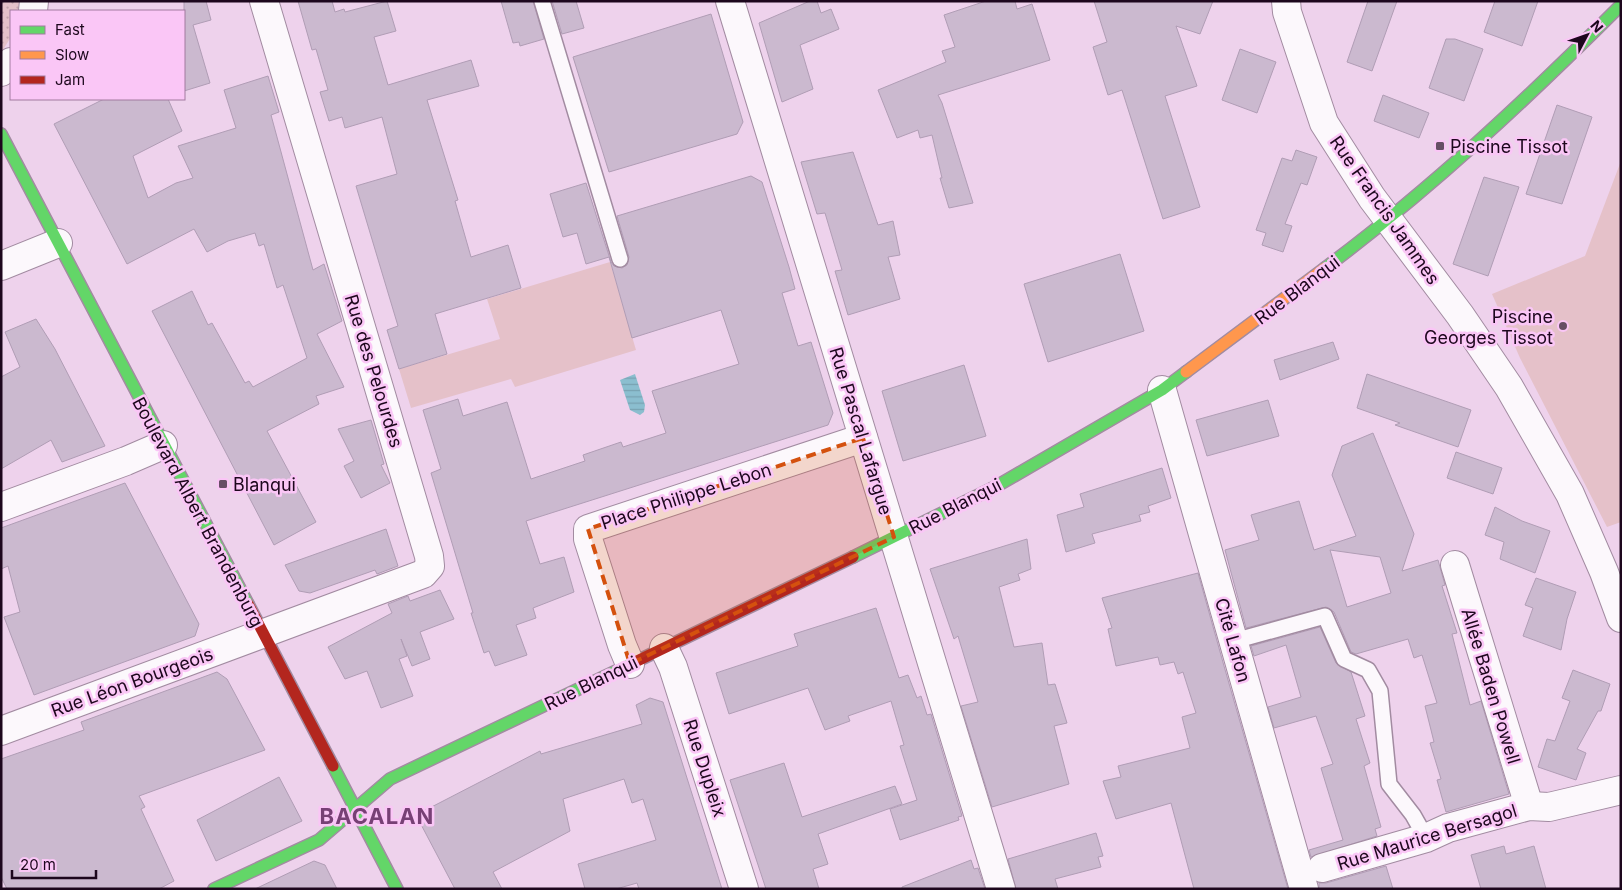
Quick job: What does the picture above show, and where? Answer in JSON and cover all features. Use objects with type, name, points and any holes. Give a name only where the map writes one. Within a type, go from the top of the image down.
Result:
[{"type":"street","name":"Rue des Pelourdes","points":[[262,634],[424,574],[430,566],[429,556],[264,1]]},
{"type":"street","name":"Rue Pascal Lafargue","points":[[730,1],[1002,889]]},
{"type":"street","name":"Rue Francis Jammes","points":[[1286,1],[1287,12],[1324,123],[1389,220],[1460,315],[1508,387],[1570,494],[1604,572],[1621,618]]},
{"type":"street","name":"Rue Blanqui","points":[[214,889],[320,840],[390,780],[995,487],[1162,390],[1389,220],[1538,88],[1621,5]]},
{"type":"street","points":[[1,72],[10,63]]},
{"type":"street","name":"Boulevard Albert Brandenburg","points":[[1,134],[396,889]]},
{"type":"street","points":[[1,266],[58,243]]},
{"type":"street","name":"Cité Lafon","points":[[1162,390],[1304,889]]},
{"type":"street","name":"Place Philippe Lebon","points":[[630,664],[590,547],[588,529],[863,438]]},
{"type":"street","points":[[1,507],[126,461],[163,445]]},
{"type":"street","name":"Allée Baden Powell","points":[[1454,565],[1529,806]]},
{"type":"street","name":"Rue Léon Bourgeois","points":[[1,731],[262,634]]},
{"type":"street","name":"Rue Dupleix","points":[[664,648],[673,667],[744,889]]},
{"type":"street","name":"Rue Maurice Bersagol","points":[[1322,868],[1426,838],[1448,828],[1529,806],[1549,807],[1621,790]]},
{"type":"lane","points":[[542,1],[620,259]]},
{"type":"lane","points":[[1234,641],[1325,616],[1344,659],[1368,670],[1380,691],[1389,784],[1413,815],[1426,838]]},
{"type":"highlighted area","points":[[863,438],[894,537],[630,664],[588,529]]},
{"type":"shaded area","points":[[1,1],[25,1],[22,10],[10,10],[10,39],[1,53]]},
{"type":"shaded area","name":"Piscine Georges Tissot","points":[[1621,161],[1621,522],[1607,527],[1520,358],[1492,294],[1585,256]]},
{"type":"shaded area","points":[[610,262],[636,350],[515,387],[511,379],[411,408],[399,369],[500,339],[487,299]]},
{"type":"water","points":[[635,374],[645,405],[644,412],[640,415],[630,410],[620,380]]},
{"type":"building","points":[[184,1],[206,1],[211,20],[193,25],[210,83],[185,91],[185,10]]},
{"type":"building","points":[[298,1],[332,1],[335,12],[344,9],[345,12],[387,1],[396,31],[374,37],[388,85],[471,60],[479,86],[427,100],[458,200],[455,201],[471,257],[508,245],[521,288],[435,314],[447,354],[399,369],[387,330],[398,326],[356,186],[397,174],[382,117],[345,128],[342,117],[329,121],[320,92],[328,90],[316,49],[312,50]]},
{"type":"building","points":[[501,1],[533,1],[544,39],[520,46],[519,42],[513,43]]},
{"type":"building","points":[[552,1],[576,1],[584,28],[562,34]]},
{"type":"building","points":[[810,1],[817,1],[821,13],[831,9],[839,29],[800,45],[813,89],[782,102],[759,23]]},
{"type":"building","points":[[986,1],[1015,1],[1017,9],[1032,4],[1050,60],[938,95],[973,203],[949,208],[940,178],[942,178],[932,135],[920,138],[918,130],[897,138],[878,90],[946,62],[942,51],[955,47],[944,15]]},
{"type":"building","points":[[1094,1],[1213,1],[1200,34],[1176,26],[1197,86],[1165,96],[1200,207],[1163,219],[1122,90],[1108,95],[1093,47],[1107,42]]},
{"type":"building","points":[[1368,1],[1397,1],[1372,71],[1347,62]]},
{"type":"building","points":[[1495,1],[1538,1],[1522,46],[1484,32]]},
{"type":"building","points":[[711,14],[743,122],[737,134],[609,172],[573,57]]},
{"type":"building","points":[[1446,39],[1455,39],[1483,49],[1464,101],[1429,88]]},
{"type":"building","points":[[1240,49],[1276,62],[1257,113],[1222,100]]},
{"type":"building","points":[[268,76],[279,112],[271,115],[313,270],[324,264],[342,321],[317,334],[344,387],[316,396],[319,404],[267,431],[316,522],[274,545],[152,311],[192,291],[208,325],[212,323],[245,383],[249,381],[253,387],[307,358],[283,285],[277,288],[264,244],[259,246],[255,233],[228,241],[207,252],[194,229],[127,264],[54,124],[102,100],[168,100],[182,131],[133,156],[148,198],[176,183],[193,178],[178,146],[236,128],[224,90]]},
{"type":"building","points":[[1383,95],[1429,113],[1419,138],[1374,121]]},
{"type":"building","points":[[1557,105],[1592,117],[1562,204],[1526,194]]},
{"type":"building","points":[[1296,150],[1317,157],[1307,185],[1301,183],[1285,224],[1292,226],[1283,252],[1262,245],[1266,233],[1256,230],[1282,158],[1292,161]]},
{"type":"building","points":[[853,152],[878,225],[893,221],[900,255],[888,257],[900,299],[848,315],[835,271],[842,270],[825,213],[817,214],[801,162]]},
{"type":"building","points":[[751,176],[762,182],[789,267],[795,289],[782,293],[798,346],[811,342],[833,413],[828,425],[526,521],[540,564],[564,557],[574,592],[533,608],[536,618],[516,625],[527,655],[495,666],[489,651],[484,653],[431,473],[441,469],[423,410],[458,399],[463,416],[507,402],[531,479],[585,461],[583,455],[621,442],[623,447],[666,433],[652,391],[739,364],[721,310],[632,338],[609,257],[586,264],[577,233],[563,237],[550,194],[586,183],[611,262],[614,266],[622,268],[627,265],[629,257],[617,216]]},
{"type":"building","points":[[1484,177],[1519,187],[1488,276],[1453,264]]},
{"type":"building","points":[[1120,254],[1144,331],[1048,362],[1024,284]]},
{"type":"building","points":[[36,319],[55,349],[105,446],[62,462],[51,440],[1,469],[1,377],[20,367],[5,332]]},
{"type":"building","points":[[1333,342],[1339,359],[1280,380],[1274,360]]},
{"type":"building","points":[[964,365],[986,436],[903,461],[882,391]]},
{"type":"building","points":[[1367,374],[1471,410],[1458,447],[1395,425],[1400,423],[1357,408]]},
{"type":"building","points":[[1268,400],[1279,436],[1207,456],[1196,420]]},
{"type":"building","points":[[371,420],[384,464],[381,465],[390,483],[361,498],[344,466],[354,461],[338,429]]},
{"type":"building","points":[[1373,433],[1414,534],[1402,571],[1438,560],[1445,585],[1442,586],[1457,633],[1452,634],[1470,705],[1481,701],[1509,794],[1446,812],[1437,780],[1441,779],[1430,743],[1434,742],[1425,706],[1437,703],[1422,655],[1414,658],[1408,639],[1356,654],[1351,652],[1334,612],[1326,607],[1246,628],[1225,550],[1259,540],[1251,515],[1299,501],[1314,550],[1356,536],[1332,475],[1342,446]],"holes":[[[1330,550],[1380,557],[1391,593],[1347,607]]]},
{"type":"building","points":[[1456,452],[1502,468],[1493,494],[1447,478]]},
{"type":"building","points":[[1162,468],[1171,498],[1148,506],[1150,512],[1139,515],[1141,521],[1092,534],[1095,543],[1066,552],[1057,515],[1084,507],[1080,494]]},
{"type":"building","points":[[125,483],[199,624],[195,636],[34,695],[4,617],[20,612],[8,566],[1,569],[1,528]]},
{"type":"building","points":[[1495,507],[1522,521],[1550,531],[1535,573],[1500,559],[1504,542],[1485,535]]},
{"type":"building","points":[[386,529],[398,566],[377,574],[375,570],[310,593],[299,591],[285,565]]},
{"type":"building","points":[[1027,539],[1031,569],[1018,574],[1020,580],[999,587],[1014,647],[1042,643],[1048,685],[1055,684],[1067,723],[1054,726],[1069,784],[992,807],[961,706],[978,702],[958,636],[954,639],[930,569]]},
{"type":"building","points":[[1198,573],[1288,889],[1194,889],[1171,803],[1116,819],[1103,781],[1121,777],[1118,766],[1190,748],[1182,717],[1196,713],[1183,672],[1178,674],[1174,662],[1160,665],[1158,657],[1116,666],[1108,629],[1112,628],[1102,598]]},
{"type":"building","points":[[1536,578],[1576,592],[1567,619],[1561,650],[1523,636],[1533,608],[1525,605]]},
{"type":"building","points":[[440,590],[454,619],[420,632],[430,659],[412,666],[401,639],[407,656],[399,659],[413,696],[381,708],[367,671],[345,679],[328,647],[392,613],[388,604],[408,596],[410,601]]},
{"type":"building","points":[[876,608],[899,678],[908,675],[917,698],[921,696],[927,715],[931,714],[962,816],[958,817],[959,820],[900,840],[890,809],[917,800],[900,746],[904,745],[891,701],[848,716],[850,721],[825,730],[808,688],[729,714],[716,673],[798,646],[794,634]]},
{"type":"building","points":[[1320,627],[1336,663],[1351,672],[1365,716],[1356,719],[1370,763],[1364,766],[1381,827],[1375,829],[1377,836],[1311,857],[1309,850],[1343,840],[1321,768],[1333,764],[1316,716],[1274,728],[1268,707],[1301,697],[1286,645],[1254,656],[1251,646]]},
{"type":"building","points":[[1573,670],[1610,684],[1601,711],[1598,711],[1577,749],[1586,753],[1576,780],[1538,767],[1547,739],[1555,741],[1570,701],[1562,698]]},
{"type":"building","points":[[217,672],[227,679],[265,750],[139,796],[145,807],[141,809],[174,881],[159,889],[7,889],[1,877],[1,759],[84,730],[81,722]]},
{"type":"building","points":[[650,698],[663,702],[722,889],[639,889],[637,883],[616,889],[585,889],[578,864],[656,840],[643,799],[632,803],[624,779],[563,799],[570,831],[493,872],[502,889],[455,889],[416,815],[540,751],[541,754],[642,724],[636,705]]},
{"type":"building","points":[[784,763],[802,817],[895,786],[902,804],[818,834],[828,864],[813,869],[819,889],[766,889],[730,780]]},
{"type":"building","points":[[279,777],[302,821],[216,861],[197,820]]},
{"type":"building","points":[[1096,833],[1103,856],[1098,857],[1101,867],[1055,879],[1058,889],[1016,889],[1008,859]]},
{"type":"building","points":[[1504,846],[1506,854],[1534,846],[1546,889],[1481,889],[1471,855]]},
{"type":"building","points":[[971,860],[974,869],[978,868],[985,889],[902,889],[902,887]]},
{"type":"building","points":[[314,861],[325,865],[337,889],[255,889]]},
{"type":"building","points":[[1386,866],[1393,889],[1319,889],[1319,883],[1326,883]]},
{"type":"traffic: fast","points":[[1325,268],[1403,207],[1440,175],[1514,109],[1621,5]]},
{"type":"traffic: fast","points":[[1,134],[248,604]]},
{"type":"traffic: fast","points":[[853,557],[995,487],[1162,390],[1186,372]]},
{"type":"traffic: fast","points":[[214,889],[319,840],[390,779],[635,662]]},
{"type":"traffic: fast","points":[[333,766],[397,889]]},
{"type":"traffic: slow","points":[[1186,372],[1325,268]]},
{"type":"traffic: jam","points":[[635,662],[853,557]]},
{"type":"traffic: jam","points":[[248,604],[333,766]]},
{"type":"place","name":"Piscine Tissot","points":[[1440,146]]},
{"type":"place","name":"Piscine Georges Tissot","points":[[1563,326]]},
{"type":"place","name":"Blanqui","points":[[223,484]]},
{"type":"district","name":"BACALAN","points":[[377,816]]}]
